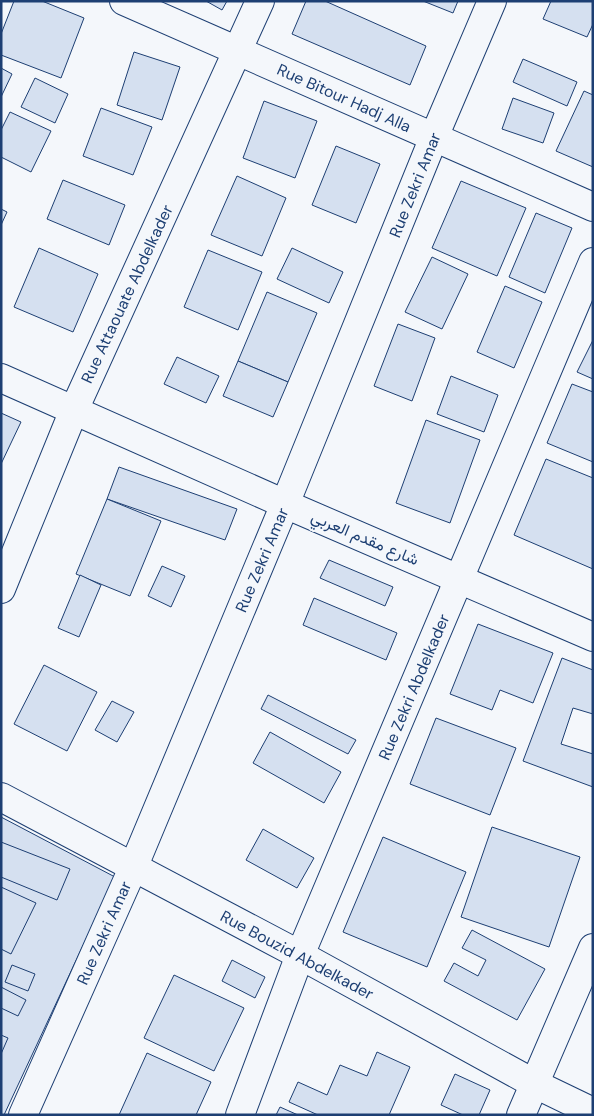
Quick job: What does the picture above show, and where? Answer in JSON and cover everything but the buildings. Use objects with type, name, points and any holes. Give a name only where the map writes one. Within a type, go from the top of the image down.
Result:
[{"type":"street","name":"Rue Bitour Hadj Alla","points":[[124,1],[593,207]]},
{"type":"street","name":"Rue Attaouate Abdelkader","points":[[1,589],[74,410],[260,1]]},
{"type":"street","name":"Rue Zekri Amar","points":[[23,1115],[133,868],[285,504],[434,137],[492,1]]},
{"type":"street","name":"Rue Zekri Abdelkader","points":[[240,1115],[300,955],[593,262]]},
{"type":"street","name":"شارع مقدم العربي","points":[[1,378],[285,504],[593,637]]},
{"type":"street","name":"Rue Bouzid Abdelkader","points":[[1,797],[300,955],[534,1084],[593,1112]]},
{"type":"street","points":[[521,1115],[593,948]]}]
